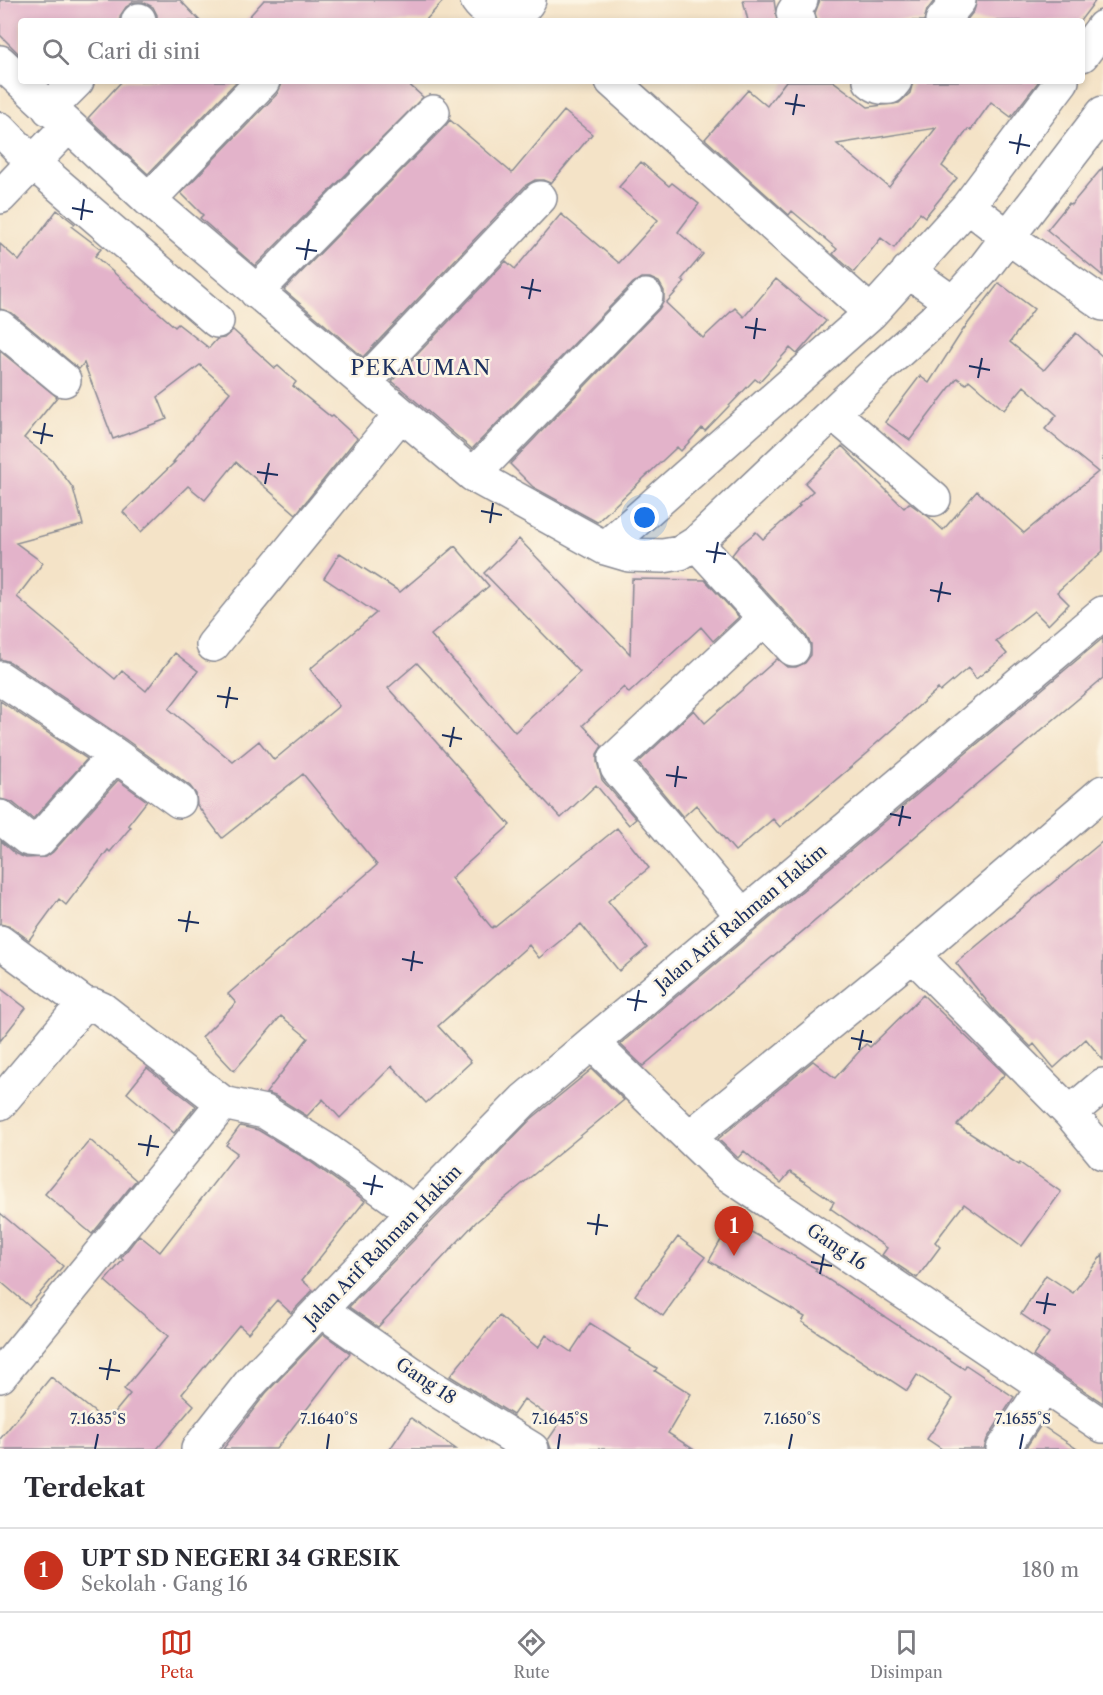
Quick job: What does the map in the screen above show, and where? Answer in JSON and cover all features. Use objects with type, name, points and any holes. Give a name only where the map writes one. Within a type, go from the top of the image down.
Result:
[{"type":"street","points":[[477,0],[489,12],[499,15],[509,15],[534,8]]},
{"type":"street","points":[[796,18],[793,14],[801,0]]},
{"type":"street","points":[[944,18],[958,0]]},
{"type":"street","points":[[1085,51],[1103,27]]},
{"type":"street","points":[[0,62],[18,79]]},
{"type":"street","points":[[23,84],[149,200],[473,475],[605,548],[629,555],[663,556],[680,553],[696,543],[879,369],[953,303],[981,272],[1103,113]]},
{"type":"street","points":[[0,197],[33,163],[75,84]]},
{"type":"street","points":[[149,200],[260,84]]},
{"type":"street","points":[[615,84],[870,313]]},
{"type":"street","points":[[874,84],[877,87],[890,87],[892,84]]},
{"type":"street","points":[[605,548],[845,338],[870,313],[968,206],[1060,84]]},
{"type":"street","points":[[256,292],[433,112]]},
{"type":"street","points":[[0,129],[33,163],[217,321]]},
{"type":"street","points":[[364,383],[540,198]]},
{"type":"street","points":[[968,206],[1103,304]]},
{"type":"street","points":[[908,271],[953,303]]},
{"type":"street","points":[[473,475],[646,296]]},
{"type":"street","points":[[0,327],[64,380]]},
{"type":"street","points":[[845,338],[879,369]]},
{"type":"street","points":[[213,645],[401,414]]},
{"type":"street","points":[[834,414],[934,499]]},
{"type":"street","points":[[696,543],[793,649]]},
{"type":"street","name":"Jalan Arif Rahman Hakim","points":[[198,1449],[251,1383],[524,1100],[1103,613]]},
{"type":"street","points":[[743,916],[614,763],[616,756],[764,619]]},
{"type":"street","points":[[0,678],[179,801]]},
{"type":"street","points":[[0,817],[28,839],[39,840],[115,755]]},
{"type":"street","points":[[690,1137],[913,956],[1103,792]]},
{"type":"street","points":[[0,942],[89,1005],[102,1009],[223,1103],[265,1112],[325,1149],[414,1212]]},
{"type":"street","points":[[913,956],[1070,1113],[1103,1153]]},
{"type":"street","points":[[0,1103],[81,1007],[89,1005]]},
{"type":"street","name":"Gang 16","points":[[592,1043],[726,1173],[1103,1426]]},
{"type":"street","points":[[1070,1113],[1103,1085]]},
{"type":"street","points":[[0,1376],[223,1103]]},
{"type":"street","name":"Gang 18","points":[[321,1310],[430,1386],[532,1449]]},
{"type":"street","points":[[1003,1449],[1044,1386]]},
{"type":"building","points":[[0,0],[180,0],[197,18],[157,18],[153,7],[143,2],[134,2],[126,7],[120,18],[18,18],[18,53],[0,35]]},
{"type":"building","points":[[264,0],[444,0],[428,18],[248,18]]},
{"type":"building","points":[[743,0],[774,0],[777,18],[747,18]]},
{"type":"building","points":[[820,0],[935,0],[927,10],[925,18],[816,18],[815,13]]},
{"type":"building","points":[[977,0],[1096,0],[1082,18],[968,18],[974,11]]},
{"type":"building","points":[[119,84],[234,84],[148,174],[88,118]]},
{"type":"building","points":[[281,84],[408,84],[423,97],[255,266],[200,218],[203,215],[181,193],[277,94]]},
{"type":"building","points":[[784,84],[837,84],[868,107],[899,103],[910,93],[912,84],[1037,84],[1011,117],[991,102],[971,130],[968,129],[942,166],[957,178],[925,217],[920,213],[894,248],[881,238],[854,272],[833,254],[837,249],[792,211],[789,215],[705,139],[748,90],[767,106]],"holes":[[[936,128],[889,187],[837,144]]]},
{"type":"building","points":[[564,111],[592,134],[551,183],[535,180],[526,185],[363,357],[284,290],[450,120],[512,173]]},
{"type":"building","points":[[641,162],[669,186],[672,183],[699,204],[678,232],[703,254],[682,279],[685,282],[666,303],[703,338],[735,308],[744,317],[776,279],[826,321],[797,354],[790,348],[759,382],[755,379],[705,431],[702,428],[681,451],[677,447],[597,522],[533,487],[510,464],[659,309],[664,301],[664,291],[659,282],[650,278],[641,278],[633,283],[472,449],[392,381],[506,261],[515,269],[561,214],[619,263],[658,220],[619,187]]},
{"type":"building","points":[[1103,167],[1103,276],[1047,230]]},
{"type":"building","points":[[57,210],[75,224],[72,227],[101,249],[95,256],[175,327],[178,324],[209,348],[217,339],[224,338],[233,330],[275,368],[278,366],[296,382],[293,386],[331,417],[333,416],[357,438],[296,514],[236,462],[205,500],[188,486],[141,532],[123,512],[175,462],[173,462],[230,392],[200,365],[158,397],[167,419],[113,439],[84,363],[79,369],[12,313],[0,309],[0,244],[19,261]]},
{"type":"building","points":[[999,283],[1034,309],[1010,342],[1044,370],[1076,333],[1103,357],[1103,551],[1057,592],[1069,604],[1048,625],[1034,611],[996,641],[1007,654],[976,679],[968,668],[940,692],[938,689],[870,751],[780,827],[773,819],[735,851],[696,805],[683,817],[638,763],[694,710],[705,723],[777,659],[787,667],[796,667],[805,663],[811,655],[811,644],[805,634],[732,555],[739,546],[756,532],[763,539],[800,506],[798,505],[813,491],[805,483],[842,446],[904,508],[909,503],[943,530],[977,491],[1024,533],[1098,472],[1045,429],[1057,415],[1024,386],[1004,410],[969,380],[966,384],[957,378],[910,440],[885,422],[920,376],[929,383],[963,330]]},
{"type":"building","points":[[0,351],[57,397],[24,438],[53,461],[73,488],[83,525],[16,543],[43,563],[17,597],[115,679],[122,671],[146,691],[175,653],[198,671],[169,709],[233,762],[259,741],[274,760],[339,706],[310,669],[376,613],[324,578],[340,553],[400,592],[455,546],[489,586],[431,635],[515,732],[580,672],[484,573],[519,539],[630,654],[632,579],[705,580],[739,617],[713,641],[701,627],[629,693],[624,687],[583,725],[602,746],[597,754],[597,762],[602,780],[636,819],[629,825],[596,785],[561,818],[417,663],[388,688],[510,825],[451,878],[492,928],[617,828],[649,868],[608,901],[647,948],[619,971],[581,924],[539,958],[529,945],[438,1026],[471,1062],[426,1103],[392,1066],[340,1118],[323,1099],[307,1116],[266,1093],[308,1038],[281,1016],[234,1071],[202,1037],[236,1003],[228,994],[377,865],[303,774],[222,838],[197,805],[196,794],[190,786],[125,739],[10,662],[0,659]]},
{"type":"building","points":[[1103,638],[1103,678],[643,1066],[620,1044]]},
{"type":"building","points":[[0,701],[87,759],[33,819],[12,802],[0,799]]},
{"type":"building","points":[[118,780],[147,801],[128,825],[131,827],[110,852],[108,850],[66,905],[59,899],[29,940],[11,927],[0,924],[1,841],[16,854],[26,858],[46,857]]},
{"type":"building","points":[[1103,841],[1103,1060],[1086,1039],[1054,1068],[1034,1044],[1031,1047],[994,1010],[956,963]]},
{"type":"building","points":[[0,988],[26,1008],[0,1041]]},
{"type":"building","points":[[923,995],[1005,1074],[957,1125],[1019,1165],[1020,1163],[1061,1192],[1022,1246],[964,1204],[935,1242],[940,1247],[917,1278],[882,1255],[887,1248],[830,1208],[834,1202],[790,1172],[781,1183],[744,1151],[738,1158],[718,1139],[813,1061],[835,1078],[866,1044],[870,1047]]},
{"type":"building","points":[[147,1068],[196,1106],[174,1133],[127,1093]]},
{"type":"building","points":[[592,1069],[624,1100],[476,1222],[378,1327],[349,1307],[531,1119]]},
{"type":"building","points":[[240,1126],[258,1130],[308,1160],[365,1201],[302,1280],[313,1290],[291,1313],[277,1300],[248,1333],[239,1325],[182,1394],[194,1405],[157,1449],[0,1449],[0,1439],[51,1377],[107,1422],[130,1394],[124,1389],[168,1336],[105,1281],[123,1260],[121,1258],[139,1235],[160,1252],[237,1153],[226,1145]]},
{"type":"building","points":[[90,1140],[136,1180],[92,1234],[45,1194]]},
{"type":"building","points":[[0,1213],[63,1266],[29,1306],[0,1281]]},
{"type":"building","points":[[732,1221],[817,1269],[815,1271],[964,1369],[966,1365],[1014,1397],[987,1439],[984,1449],[942,1449],[927,1439],[953,1399],[917,1375],[907,1391],[802,1322],[805,1317],[709,1261]]},
{"type":"building","points":[[678,1237],[705,1257],[663,1316],[635,1295]]},
{"type":"building","points":[[1103,1254],[1103,1403],[1033,1356],[1049,1333],[1021,1314],[1046,1275],[1073,1293]]},
{"type":"building","points":[[499,1316],[538,1348],[546,1335],[571,1352],[590,1323],[630,1349],[629,1351],[657,1368],[655,1371],[691,1394],[668,1433],[693,1449],[551,1449],[548,1440],[559,1424],[524,1399],[513,1415],[450,1376]]},
{"type":"building","points":[[323,1334],[350,1353],[276,1449],[223,1449],[266,1393]]},
{"type":"building","points":[[411,1418],[456,1449],[390,1449]]},
{"type":"building","points":[[1041,1425],[1077,1449],[1025,1449]]},
{"type":"place","name":"UPT SD NEGERI 34 GRESIK","points":[[734,1256]]},
{"type":"district","name":"PEKAUMAN","points":[[421,367]]}]
